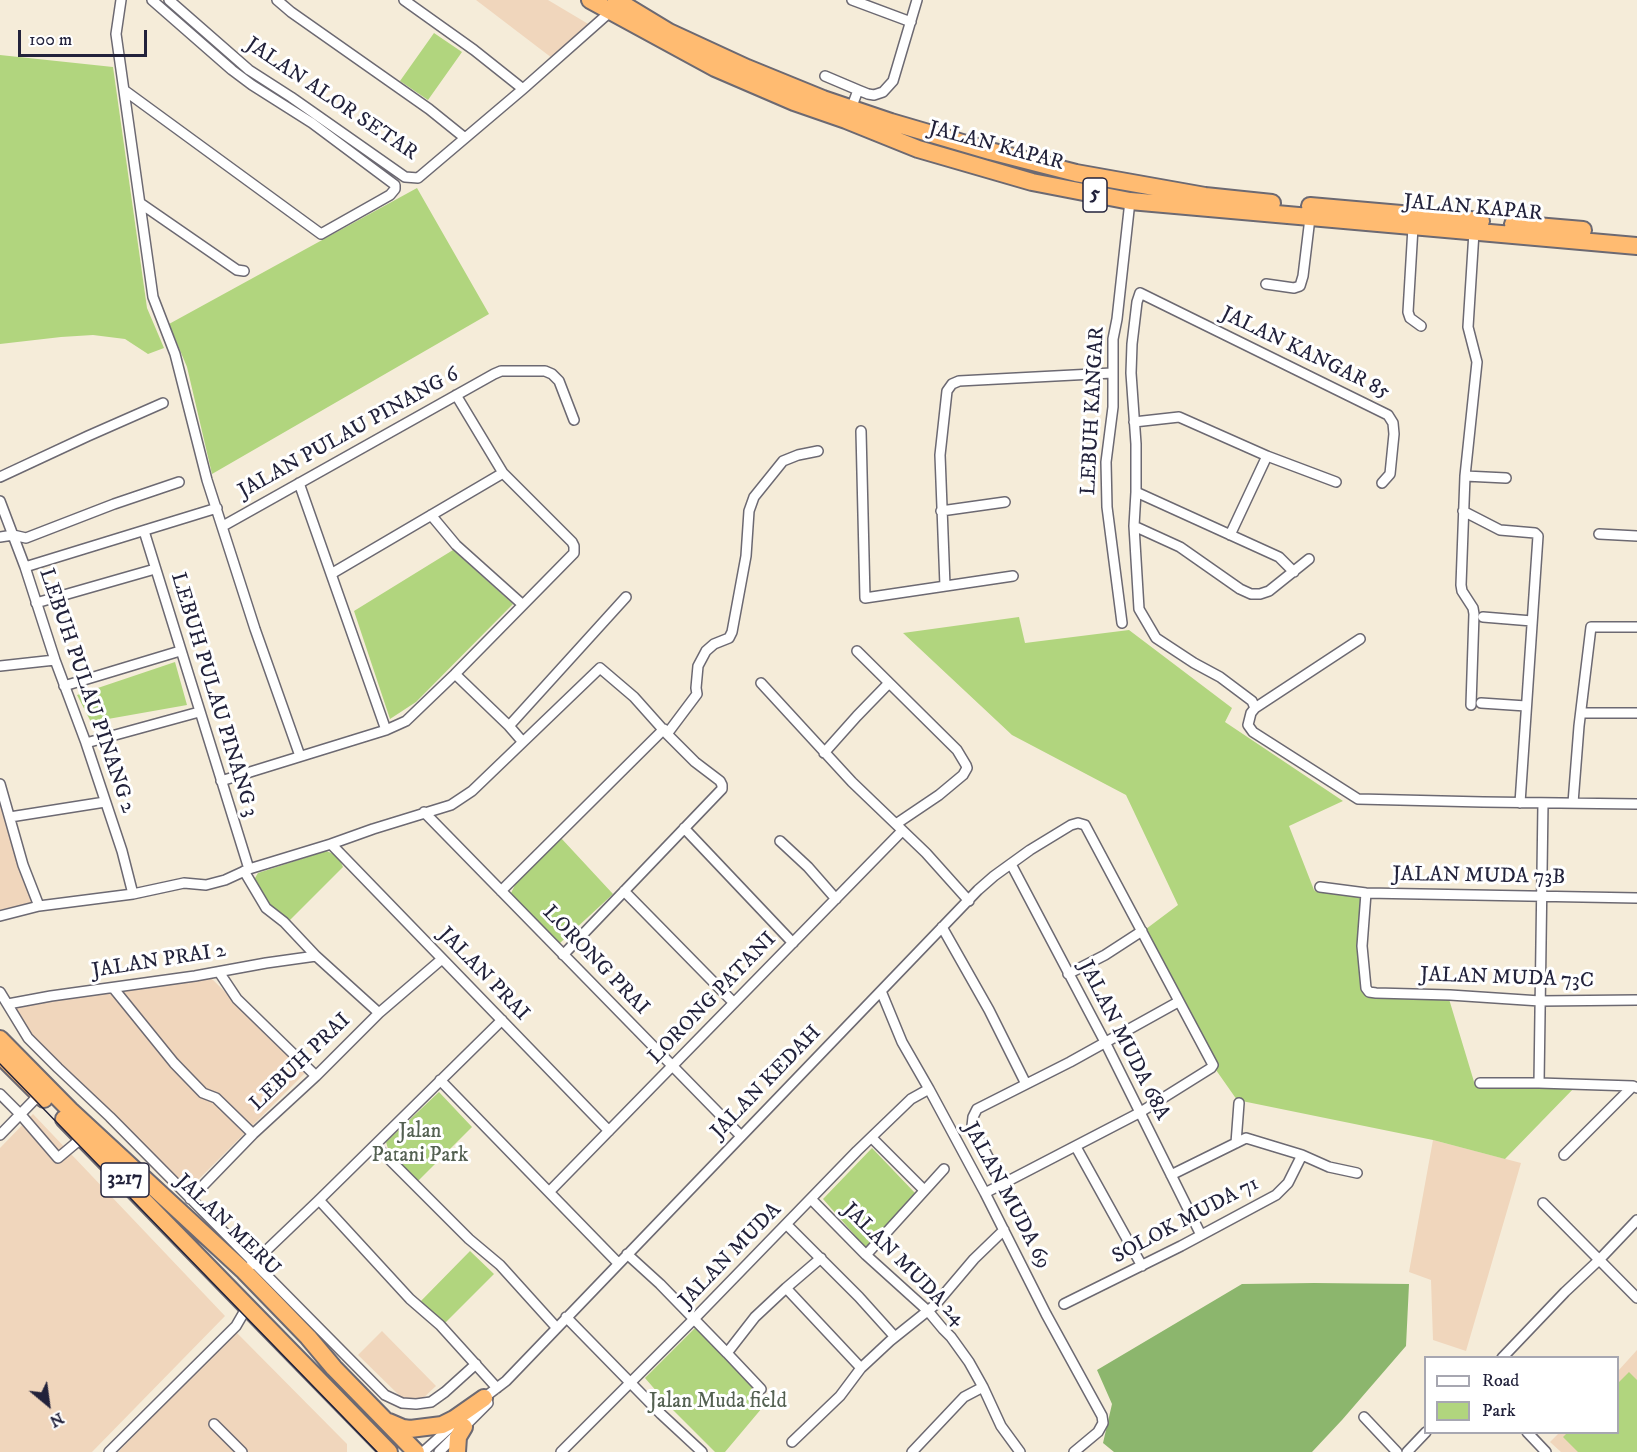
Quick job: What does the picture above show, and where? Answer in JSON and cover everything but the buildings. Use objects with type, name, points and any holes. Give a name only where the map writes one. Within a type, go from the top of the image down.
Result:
[{"type":"highway","name":"JALAN KAPAR","points":[[590,0],[613,6],[786,85],[851,109],[1049,167],[1204,196],[1637,234]]},
{"type":"highway","name":"JALAN KAPAR","points":[[613,6],[715,68],[794,102],[909,146],[1032,182],[1130,201],[1637,246]]},
{"type":"highway","name":"JALAN MERU","points":[[0,1039],[70,1110],[147,1182],[249,1267],[334,1368],[416,1452]]},
{"type":"highway","name":"JALAN MERU","points":[[0,1055],[83,1137],[389,1452]]},
{"type":"highway","points":[[173,1205],[242,1283],[248,1292],[247,1307]]},
{"type":"highway","points":[[364,1398],[386,1421],[403,1428],[419,1429],[448,1422],[490,1393]]},
{"type":"highway","points":[[457,1452],[458,1437],[464,1427]]},
{"type":"highway","points":[[371,1434],[372,1452]]},
{"type":"street","points":[[121,0],[116,34],[153,297],[175,354],[207,480],[300,756]]},
{"type":"street","points":[[124,90],[321,234],[390,195],[395,189],[395,185],[312,123],[232,70],[152,0]]},
{"type":"street","name":"JALAN ALOR SETAR","points":[[169,0],[249,70],[405,177],[418,178],[524,89],[613,6]]},
{"type":"street","points":[[277,0],[429,109],[465,138]]},
{"type":"street","points":[[404,0],[524,89]]},
{"type":"street","points":[[852,0],[911,22]]},
{"type":"street","points":[[825,76],[868,94],[874,95],[882,92],[893,81],[917,0]]},
{"type":"street","points":[[851,109],[858,90]]},
{"type":"street","name":"LEBUH KANGAR","points":[[1122,623],[1107,507],[1106,462],[1113,407],[1113,339],[1130,201]]},
{"type":"street","points":[[140,203],[237,270],[244,271]]},
{"type":"street","points":[[1266,284],[1294,288],[1300,286],[1310,218]]},
{"type":"street","points":[[1413,227],[1408,312],[1410,318],[1421,326]]},
{"type":"street","points":[[1474,232],[1468,327],[1477,363],[1465,476],[1462,591],[1473,608],[1474,614],[1476,704],[1526,706]]},
{"type":"street","points":[[1120,295],[1140,293],[1132,344],[1131,373],[1136,444],[1134,526],[1139,609],[1156,638],[1220,677],[1252,701],[1255,708]]},
{"type":"street","name":"JALAN KANGAR 85","points":[[1140,293],[1388,415],[1393,423],[1394,434],[1390,474],[1382,483]]},
{"type":"street","name":"JALAN PULAU PINANG 6","points":[[223,526],[501,371],[545,371],[552,374],[559,381],[574,420]]},
{"type":"street","points":[[945,586],[940,455],[947,391],[952,384],[959,381],[1112,373]]},
{"type":"street","points":[[221,781],[406,722],[574,553],[572,542],[503,473],[456,395]]},
{"type":"street","points":[[0,477],[163,404]]},
{"type":"street","points":[[1134,422],[1179,417],[1267,456],[1336,482]]},
{"type":"street","points":[[861,431],[866,598],[1013,576]]},
{"type":"street","points":[[501,891],[666,732],[697,694],[698,666],[706,651],[714,644],[729,638],[732,632],[746,556],[749,511],[754,497],[783,461],[818,451]]},
{"type":"street","points":[[1230,535],[1267,456]]},
{"type":"street","points":[[331,574],[503,473]]},
{"type":"street","points":[[1465,476],[1506,478]]},
{"type":"street","points":[[0,537],[13,535],[26,538],[179,482]]},
{"type":"street","points":[[299,483],[386,730]]},
{"type":"street","points":[[1136,492],[1279,557],[1294,572]]},
{"type":"street","name":"LEBUH PULAU PINANG 2","points":[[0,501],[86,743],[134,894]]},
{"type":"street","points":[[941,511],[1005,502]]},
{"type":"street","points":[[25,567],[217,508]]},
{"type":"street","points":[[1464,511],[1500,530],[1537,534],[1520,803]]},
{"type":"street","points":[[431,515],[456,544],[523,605]]},
{"type":"street","points":[[1134,526],[1180,547],[1240,589],[1251,594],[1269,591],[1309,559]]},
{"type":"street","name":"LEBUH PULAU PINANG 3","points":[[144,531],[247,870],[266,908],[284,922],[316,956],[379,1012]]},
{"type":"street","points":[[1599,534],[1637,536]]},
{"type":"street","points":[[36,603],[155,569]]},
{"type":"street","points":[[509,726],[626,597]]},
{"type":"street","points":[[1483,617],[1532,621]]},
{"type":"street","points":[[1573,803],[1591,627],[1637,627]]},
{"type":"street","points":[[1360,639],[1255,708],[1248,725],[1253,732],[1358,799],[1637,804]]},
{"type":"street","points":[[64,686],[180,651]]},
{"type":"street","points":[[824,753],[889,683],[857,651]]},
{"type":"street","points":[[0,666],[55,660]]},
{"type":"street","points":[[0,916],[39,906],[134,894],[184,883],[206,885],[451,805],[472,790],[600,668],[634,698],[695,762],[723,785],[722,789],[563,955]]},
{"type":"street","points":[[455,674],[522,741]]},
{"type":"street","points":[[761,683],[858,789],[926,853],[969,900]]},
{"type":"street","name":"LORONG PATANI","points":[[549,1192],[836,899],[899,828],[963,775],[966,768],[957,750],[889,683]]},
{"type":"street","points":[[86,743],[199,712]]},
{"type":"street","points":[[1581,713],[1637,713]]},
{"type":"street","points":[[0,784],[23,866],[39,906]]},
{"type":"street","points":[[10,817],[105,802]]},
{"type":"street","points":[[1539,1083],[1543,803]]},
{"type":"street","name":"LORONG PRAI","points":[[424,812],[741,1136]]},
{"type":"street","name":"JALAN KEDAH","points":[[490,1393],[969,900],[994,876],[1043,841],[1078,823],[1085,825],[1142,931]]},
{"type":"street","points":[[684,828],[793,943]]},
{"type":"street","points":[[780,841],[808,867],[836,899]]},
{"type":"street","name":"JALAN PRAI","points":[[331,844],[609,1131]]},
{"type":"street","name":"JALAN MUDA 68A","points":[[1011,864],[1105,1042],[1201,1234]]},
{"type":"street","name":"JALAN MUDA 73B","points":[[1320,887],[1366,893],[1637,898]]},
{"type":"street","points":[[624,891],[734,1003]]},
{"type":"street","name":"JALAN MUDA 73C","points":[[1366,893],[1362,946],[1366,988],[1369,992],[1450,994],[1540,1001],[1637,1000]]},
{"type":"street","points":[[942,927],[989,1010],[1026,1084]]},
{"type":"street","points":[[985,1193],[1139,1113],[1213,1065],[1142,931],[1105,955],[1068,974]]},
{"type":"street","name":"JALAN PRAI 2","points":[[8,1004],[316,956]]},
{"type":"street","name":"LEBUH PRAI","points":[[190,1198],[379,1012],[442,958]]},
{"type":"street","points":[[219,972],[237,999],[315,1076]]},
{"type":"street","points":[[114,988],[174,1063],[202,1093],[216,1098],[253,1134]]},
{"type":"street","name":"JALAN MUDA 69","points":[[881,991],[902,1042],[985,1193],[1046,1314],[1102,1416],[1101,1428],[1082,1444]]},
{"type":"street","points":[[0,992],[28,1038],[190,1198],[249,1267],[385,1395],[402,1403],[431,1402],[476,1364]]},
{"type":"street","points":[[1002,1184],[972,1126],[977,1109],[1178,1002]]},
{"type":"street","points":[[249,1267],[502,1020]]},
{"type":"street","points":[[440,1080],[618,1263]]},
{"type":"street","points":[[1480,1083],[1635,1087]]},
{"type":"street","points":[[1564,1155],[1635,1087]]},
{"type":"street","name":"JALAN MUDA","points":[[561,1452],[787,1225],[857,1151],[911,1099],[929,1089]]},
{"type":"street","points":[[0,1094],[21,1114],[58,1158],[83,1137]]},
{"type":"street","points":[[0,1135],[39,1095]]},
{"type":"street","points":[[1236,1143],[1239,1103]]},
{"type":"street","points":[[872,1138],[924,1190]]},
{"type":"street","points":[[1171,1175],[1246,1138],[1302,1155],[1329,1167],[1357,1173]]},
{"type":"street","points":[[375,1144],[469,1239],[500,1265],[556,1327]]},
{"type":"street","points":[[1076,1147],[1142,1266]]},
{"type":"street","name":"SOLOK MUDA 71","points":[[1067,1303],[1142,1266],[1282,1190],[1302,1155]]},
{"type":"street","points":[[147,1182],[159,1166]]},
{"type":"street","points":[[866,1255],[944,1168]]},
{"type":"street","name":"JALAN MUDA 24","points":[[811,1199],[866,1255],[928,1311],[951,1337],[969,1362],[1001,1426],[1020,1452]]},
{"type":"street","points":[[319,1200],[410,1299],[440,1325],[476,1364],[490,1393],[488,1403],[439,1452]]},
{"type":"street","points":[[1543,1203],[1637,1298]]},
{"type":"street","points":[[1504,1356],[1637,1220]]},
{"type":"street","points":[[787,1225],[895,1337]]},
{"type":"street","points":[[792,1442],[840,1396],[861,1368],[935,1305],[974,1259],[1004,1230]]},
{"type":"street","points":[[627,1254],[660,1284],[761,1389]]},
{"type":"street","points":[[727,1353],[755,1317],[821,1258]]},
{"type":"street","points":[[786,1288],[861,1368]]},
{"type":"street","points":[[109,1452],[236,1326],[247,1307]]},
{"type":"street","points":[[566,1317],[702,1452]]},
{"type":"street","points":[[918,1450],[964,1397],[983,1387]]},
{"type":"street","points":[[423,1452],[490,1393]]},
{"type":"street","points":[[1364,1417],[1397,1452]]},
{"type":"street","points":[[214,1424],[242,1452]]},
{"type":"street","points":[[1407,1452],[1424,1434]]},
{"type":"street","points":[[1529,1434],[1542,1450]]},
{"type":"street","points":[[1074,1452],[1082,1444],[1089,1452]]},
{"type":"shaded area","points":[[476,0],[548,0],[590,25],[552,58]]},
{"type":"shaded area","points":[[0,797],[34,902],[0,910]]},
{"type":"shaded area","points":[[210,977],[306,1072],[187,1191],[28,1031],[13,1007]]},
{"type":"shaded area","points":[[33,1114],[225,1316],[92,1452],[0,1452],[0,1148]]},
{"type":"shaded area","points":[[1433,1140],[1521,1163],[1466,1351],[1433,1340],[1431,1280],[1409,1272]]},
{"type":"shaded area","points":[[382,1331],[436,1386],[421,1400],[403,1399],[358,1355]]},
{"type":"shaded area","points":[[236,1332],[347,1444],[347,1452],[118,1452]]},
{"type":"shaded area","points":[[1637,1350],[1637,1452],[1561,1452],[1550,1442],[1558,1434],[1619,1434],[1619,1370]]},
{"type":"green space","points":[[434,33],[462,52],[428,100],[400,81]]},
{"type":"green space","points":[[0,55],[113,67],[147,308],[164,348],[148,354],[125,339],[93,335],[0,344]]},
{"type":"green space","points":[[417,188],[489,314],[212,474],[187,367],[169,324]]},
{"type":"green space","points":[[453,550],[513,604],[416,702],[390,719],[354,611]]},
{"type":"green space","points":[[1019,617],[1025,643],[1129,630],[1232,708],[1225,722],[1343,801],[1289,826],[1314,890],[1361,896],[1365,988],[1449,999],[1475,1085],[1576,1086],[1505,1159],[1433,1140],[1237,1100],[1216,1070],[1142,932],[1178,905],[1126,795],[1012,735],[903,633]]},
{"type":"green space","points":[[175,662],[187,705],[91,722],[77,695]]},
{"type":"green space","points":[[561,838],[613,894],[560,943],[510,895],[516,883]]},
{"type":"green space","points":[[326,851],[334,854],[343,867],[288,922],[261,894],[255,884],[255,878],[258,873]]},
{"type":"green space","name":"Jalan Patani Park","points":[[439,1092],[472,1127],[417,1182],[389,1152],[386,1142]]},
{"type":"green space","points":[[872,1148],[915,1193],[866,1248],[823,1199]]},
{"type":"green space","points":[[470,1251],[494,1274],[440,1328],[417,1305]]},
{"type":"green space","points":[[1242,1284],[1409,1284],[1406,1346],[1312,1452],[1114,1452],[1103,1443],[1112,1404],[1097,1370]]},
{"type":"green space","name":"Jalan Muda field","points":[[695,1328],[762,1395],[762,1408],[725,1452],[715,1452],[645,1378]]},
{"type":"green space","points":[[1629,1372],[1637,1380],[1637,1452],[1578,1452],[1563,1437],[1566,1434],[1619,1434],[1619,1382]]},
{"type":"tram line","points":[[0,1064],[377,1452]]}]
